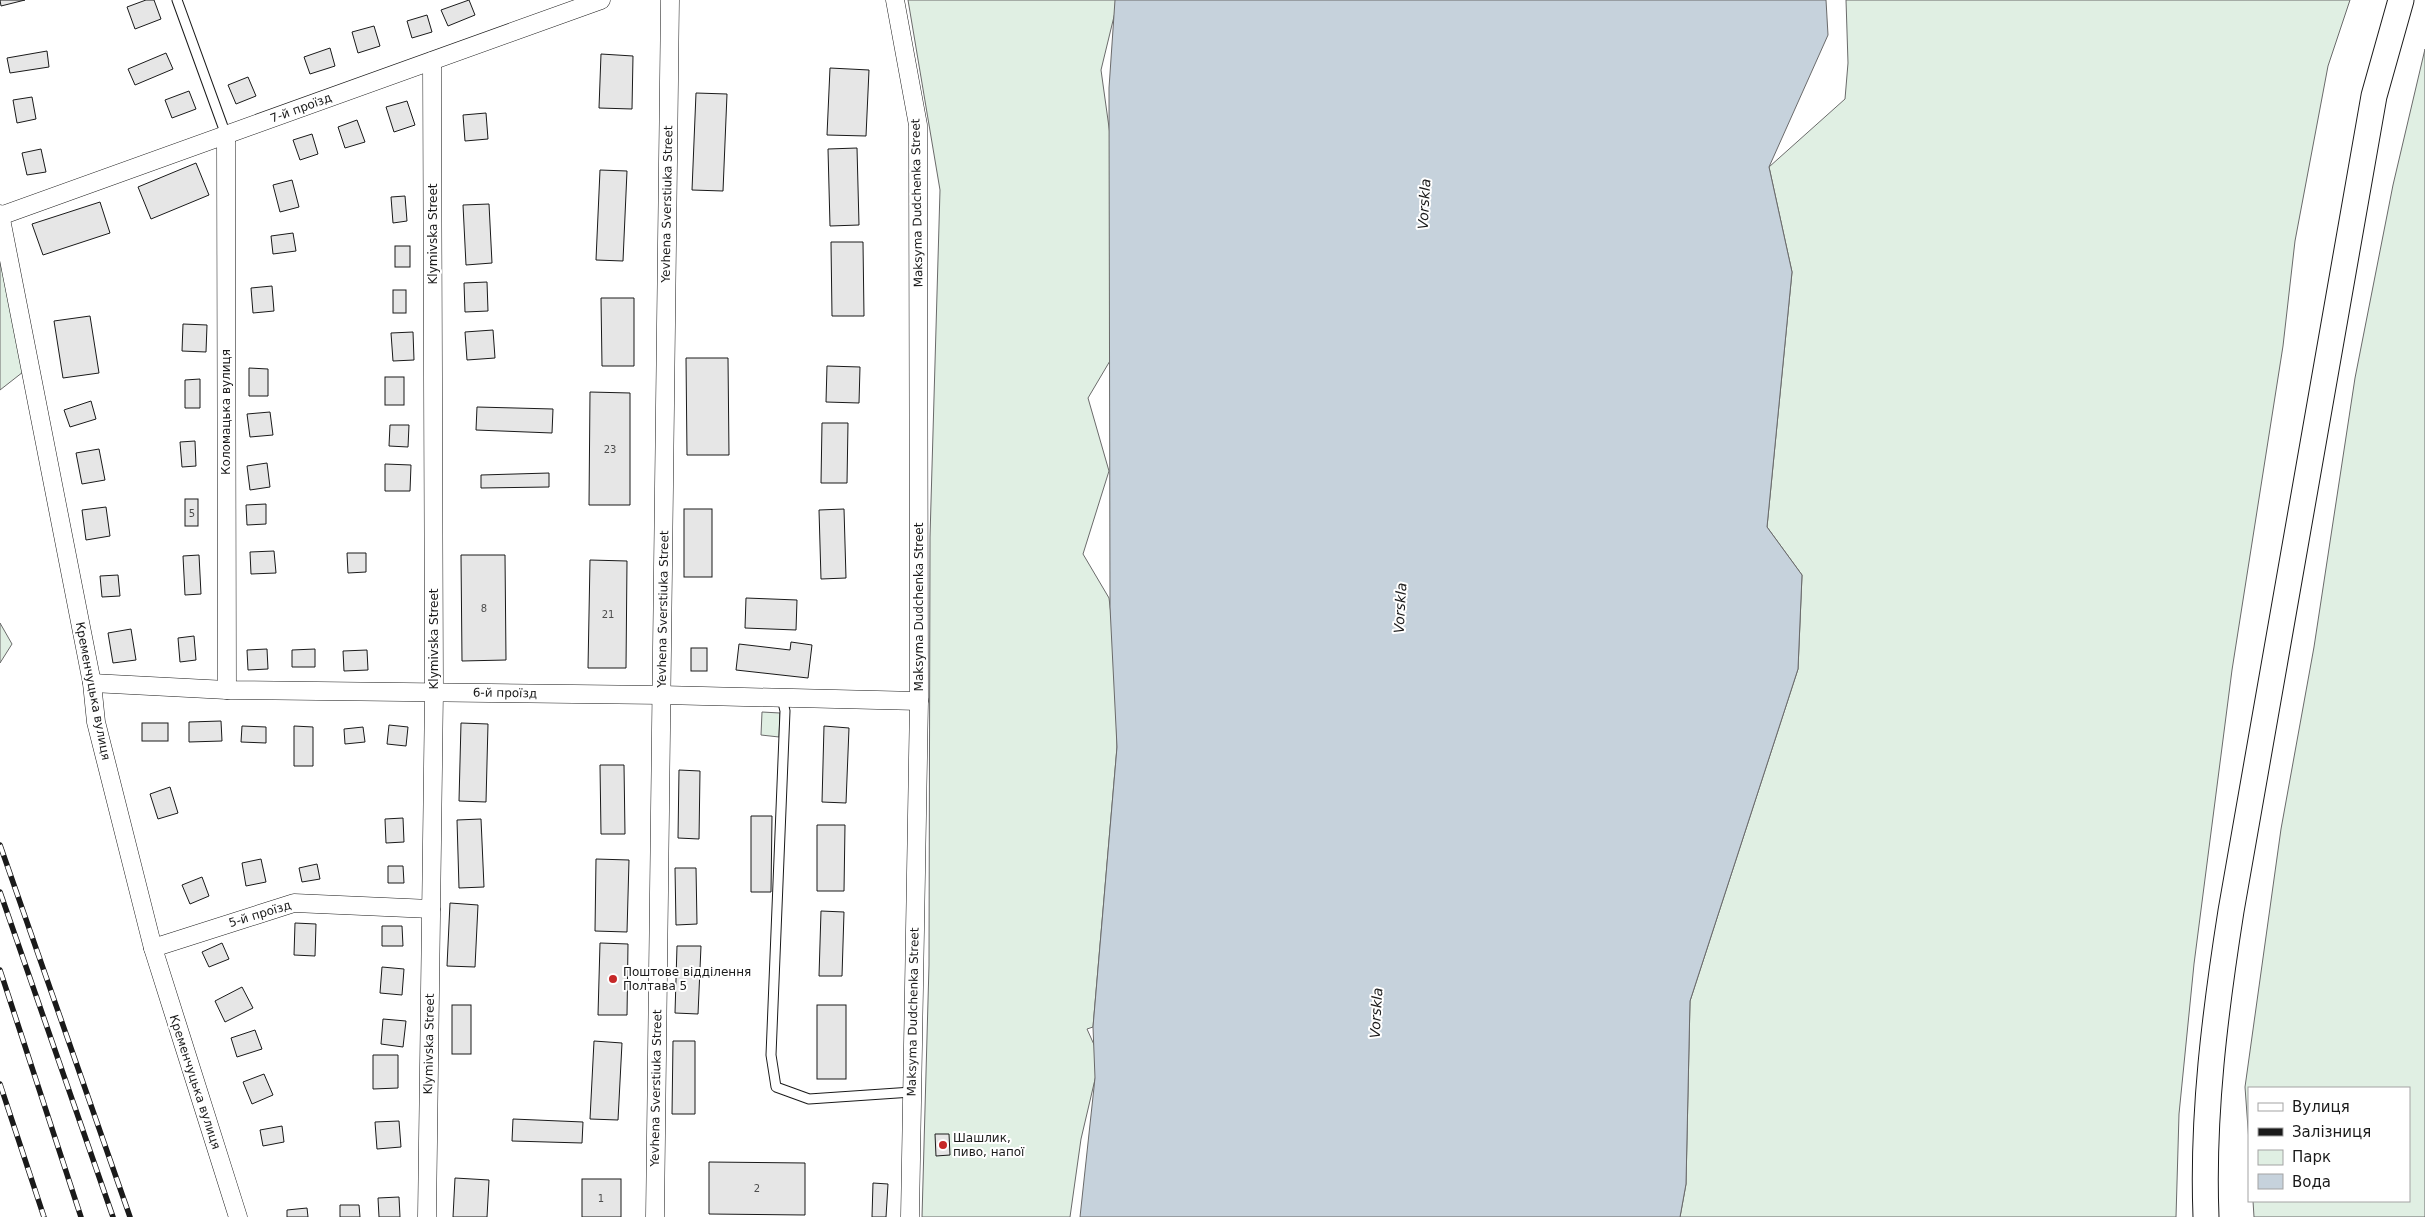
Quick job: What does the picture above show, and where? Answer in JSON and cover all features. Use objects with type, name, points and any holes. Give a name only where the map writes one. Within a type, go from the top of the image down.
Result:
[{"type":"main road","points":[[2206,1217],[2205,1176],[2209,1091],[2217,1003],[2231,912],[2374,96],[2400,0]]},
{"type":"street","name":"7-й проїзд","points":[[0,215],[601,0]]},
{"type":"street","name":"Yevhena Sverstiuka Street","points":[[654,1217],[670,0]]},
{"type":"street","name":"Maksyma Dudchenka Street","points":[[895,0],[918,125],[919,701],[910,1217]]},
{"type":"street","name":"Klymivska Street","points":[[426,1217],[434,692],[432,61]]},
{"type":"street","name":"Коломацька вулиця","points":[[226,135],[227,690]]},
{"type":"street","name":"Кременчуцька вулиця","points":[[0,215],[92,683],[96,722],[153,948],[238,1217]]},
{"type":"street","name":"6-й проїзд","points":[[92,683],[227,690],[662,695],[919,701]]},
{"type":"street","name":"5-й проїзд","points":[[153,948],[294,903],[431,909]]},
{"type":"lane","points":[[177,0],[226,135]]},
{"type":"lane","points":[[782,698],[784,719],[770,1054],[776,1087],[809,1099],[912,1092]]},
{"type":"green space","points":[[908,0],[1118,0],[1101,70],[1118,192],[1117,349],[1088,398],[1109,471],[1083,554],[1109,598],[1115,647],[1117,747],[1093,1027],[1087,1029],[1100,1058],[1081,1139],[1070,1217],[922,1217],[929,965],[930,537],[940,190]]},
{"type":"green space","points":[[1846,0],[2350,0],[2328,66],[2295,241],[2283,346],[2232,670],[2194,964],[2179,1114],[2176,1217],[1680,1217],[1686,1184],[1690,1001],[1798,669],[1802,575],[1767,527],[1792,272],[1769,167],[1845,99],[1848,63]]},
{"type":"green space","points":[[2425,49],[2425,1217],[2254,1217],[2253,1202],[2410,1202],[2410,1087],[2248,1087],[2248,1128],[2245,1087],[2281,829],[2314,647],[2355,378],[2393,185]]},
{"type":"green space","points":[[0,258],[23,372],[0,390]]},
{"type":"green space","points":[[0,623],[12,644],[0,663]]},
{"type":"green space","points":[[762,712],[780,713],[779,737],[761,735]]},
{"type":"water","name":"Vorskla","points":[[1115,0],[1826,0],[1828,35],[1769,167],[1792,272],[1767,527],[1802,575],[1798,669],[1690,1001],[1686,1184],[1680,1217],[1080,1217],[1095,1078],[1093,1027],[1117,747],[1110,607],[1109,88]]},
{"type":"building","points":[[0,0],[25,0],[1,6]]},
{"type":"building","points":[[146,0],[154,0],[161,19],[135,29],[127,7]]},
{"type":"building","points":[[469,0],[475,15],[448,26],[441,10]]},
{"type":"building","points":[[427,15],[432,32],[412,38],[407,21]]},
{"type":"building","points":[[374,26],[380,46],[358,53],[352,32]]},
{"type":"building","points":[[330,48],[335,66],[310,74],[304,57]]},
{"type":"building","points":[[47,51],[49,67],[10,73],[7,58]]},
{"type":"building","points":[[166,53],[173,69],[135,85],[128,69]]},
{"type":"building","points":[[601,54],[633,56],[632,109],[599,108]]},
{"type":"building","points":[[830,68],[869,70],[866,136],[827,135]]},
{"type":"building","points":[[248,77],[256,96],[236,104],[228,85]]},
{"type":"building","points":[[189,91],[196,109],[172,118],[165,100]]},
{"type":"building","points":[[696,93],[727,94],[723,191],[692,190]]},
{"type":"building","points":[[32,97],[36,119],[17,123],[13,100]]},
{"type":"building","points":[[407,101],[415,125],[394,132],[386,107]]},
{"type":"building","points":[[486,113],[488,139],[465,141],[463,115]]},
{"type":"building","points":[[357,120],[365,142],[345,148],[338,127]]},
{"type":"building","points":[[312,134],[318,154],[300,160],[293,140]]},
{"type":"building","points":[[857,148],[859,225],[830,226],[828,149]]},
{"type":"building","points":[[41,149],[46,172],[27,175],[22,153]]},
{"type":"building","points":[[196,163],[209,195],[151,219],[138,187]]},
{"type":"building","points":[[600,170],[627,171],[623,261],[596,260]]},
{"type":"building","points":[[292,180],[299,207],[280,212],[273,185]]},
{"type":"building","points":[[405,196],[407,221],[393,223],[391,197]]},
{"type":"building","points":[[100,202],[110,233],[43,255],[32,224]]},
{"type":"building","points":[[489,204],[492,263],[466,265],[463,205]]},
{"type":"building","points":[[293,233],[296,251],[273,254],[271,236]]},
{"type":"building","points":[[831,242],[863,242],[864,316],[832,316]]},
{"type":"building","points":[[395,246],[410,246],[410,267],[395,267]]},
{"type":"building","points":[[487,282],[488,311],[465,312],[464,283]]},
{"type":"building","points":[[272,286],[274,311],[253,313],[251,288]]},
{"type":"building","points":[[393,290],[406,290],[406,313],[393,313]]},
{"type":"building","points":[[601,298],[634,298],[634,366],[602,366]]},
{"type":"building","points":[[90,316],[99,373],[63,378],[54,321]]},
{"type":"building","points":[[183,324],[207,325],[206,352],[182,351]]},
{"type":"building","points":[[493,330],[495,358],[467,360],[465,332]]},
{"type":"building","points":[[413,332],[414,360],[393,361],[391,333]]},
{"type":"building","points":[[686,358],[728,358],[729,455],[687,455]]},
{"type":"building","points":[[827,366],[860,367],[859,403],[826,402]]},
{"type":"building","points":[[249,368],[268,369],[268,396],[249,396]]},
{"type":"building","points":[[385,377],[404,377],[404,405],[385,405]]},
{"type":"building","points":[[200,379],[200,408],[185,408],[185,380]]},
{"type":"building","points":[[590,392],[630,393],[630,505],[589,505]]},
{"type":"building","points":[[91,401],[96,419],[70,427],[64,410]]},
{"type":"building","points":[[477,407],[553,409],[552,433],[476,430]]},
{"type":"building","points":[[270,412],[273,435],[250,437],[247,414]]},
{"type":"building","points":[[822,423],[848,423],[847,483],[821,483]]},
{"type":"building","points":[[390,425],[409,425],[408,447],[389,446]]},
{"type":"building","points":[[195,441],[196,466],[182,467],[180,442]]},
{"type":"building","points":[[99,449],[105,480],[82,484],[76,453]]},
{"type":"building","points":[[267,463],[270,487],[250,490],[247,466]]},
{"type":"building","points":[[385,464],[411,465],[410,491],[385,491]]},
{"type":"building","points":[[549,473],[549,487],[481,488],[481,475]]},
{"type":"building","points":[[185,499],[198,499],[198,526],[185,526]]},
{"type":"building","points":[[266,504],[266,524],[247,525],[246,505]]},
{"type":"building","points":[[106,507],[110,536],[86,540],[82,510]]},
{"type":"building","points":[[684,509],[712,509],[712,577],[684,577]]},
{"type":"building","points":[[844,509],[846,578],[821,579],[819,510]]},
{"type":"building","points":[[274,551],[276,573],[251,574],[250,552]]},
{"type":"building","points":[[347,553],[366,553],[366,572],[348,573]]},
{"type":"building","points":[[199,555],[201,594],[185,595],[183,556]]},
{"type":"building","points":[[461,555],[505,555],[506,660],[462,661]]},
{"type":"building","points":[[590,560],[627,561],[626,668],[588,668]]},
{"type":"building","points":[[118,575],[120,596],[102,597],[100,576]]},
{"type":"building","points":[[746,598],[797,600],[796,630],[745,628]]},
{"type":"building","points":[[131,629],[136,660],[113,663],[108,633]]},
{"type":"building","points":[[194,636],[196,660],[180,662],[178,638]]},
{"type":"building","points":[[791,642],[812,645],[808,678],[736,670],[739,644],[790,650]]},
{"type":"building","points":[[691,648],[707,648],[707,671],[691,671]]},
{"type":"building","points":[[267,649],[268,669],[248,670],[247,650]]},
{"type":"building","points":[[315,649],[315,667],[292,667],[292,650]]},
{"type":"building","points":[[367,650],[368,670],[344,671],[343,651]]},
{"type":"building","points":[[221,721],[222,741],[189,742],[189,722]]},
{"type":"building","points":[[142,723],[168,723],[168,741],[142,741]]},
{"type":"building","points":[[461,723],[488,724],[486,802],[459,801]]},
{"type":"building","points":[[389,725],[408,727],[406,746],[387,744]]},
{"type":"building","points":[[242,726],[266,727],[266,743],[241,742]]},
{"type":"building","points":[[294,726],[313,727],[313,766],[294,766]]},
{"type":"building","points":[[824,726],[849,728],[846,803],[822,802]]},
{"type":"building","points":[[363,727],[365,742],[345,744],[344,729]]},
{"type":"building","points":[[600,765],[624,765],[625,834],[601,834]]},
{"type":"building","points":[[679,770],[700,771],[699,839],[678,838]]},
{"type":"building","points":[[170,787],[178,813],[158,819],[150,794]]},
{"type":"building","points":[[751,816],[772,816],[771,892],[751,892]]},
{"type":"building","points":[[403,818],[404,842],[386,843],[385,819]]},
{"type":"building","points":[[481,819],[484,887],[459,888],[457,820]]},
{"type":"building","points":[[817,825],[845,825],[844,891],[817,891]]},
{"type":"building","points":[[261,859],[266,882],[246,886],[242,863]]},
{"type":"building","points":[[596,859],[629,860],[627,932],[595,931]]},
{"type":"building","points":[[317,864],[320,879],[302,882],[299,868]]},
{"type":"building","points":[[388,866],[403,866],[404,883],[388,883]]},
{"type":"building","points":[[675,868],[696,868],[697,924],[676,925]]},
{"type":"building","points":[[202,877],[209,896],[190,904],[182,885]]},
{"type":"building","points":[[450,903],[478,905],[475,967],[447,966]]},
{"type":"building","points":[[821,911],[844,912],[842,976],[819,976]]},
{"type":"building","points":[[295,923],[316,924],[315,956],[294,955]]},
{"type":"building","points":[[382,926],[402,926],[403,946],[382,946]]},
{"type":"building","points":[[222,943],[229,959],[209,967],[202,952]]},
{"type":"building","name":"Поштове відділення Полтава 5","points":[[600,943],[628,944],[627,1015],[598,1015]]},
{"type":"building","points":[[677,946],[701,946],[698,1014],[675,1013]]},
{"type":"building","points":[[382,967],[404,969],[402,995],[380,993]]},
{"type":"building","points":[[242,987],[253,1008],[225,1022],[215,1001]]},
{"type":"building","points":[[452,1005],[471,1005],[471,1054],[452,1054]]},
{"type":"building","points":[[817,1005],[846,1005],[846,1079],[817,1079]]},
{"type":"building","points":[[383,1019],[406,1021],[403,1047],[381,1044]]},
{"type":"building","points":[[255,1030],[262,1049],[237,1057],[231,1038]]},
{"type":"building","points":[[594,1041],[622,1043],[618,1120],[590,1119]]},
{"type":"building","points":[[673,1041],[695,1041],[695,1114],[672,1114]]},
{"type":"building","points":[[373,1055],[398,1055],[398,1088],[373,1089]]},
{"type":"building","points":[[264,1074],[273,1095],[252,1104],[243,1082]]},
{"type":"building","points":[[513,1119],[583,1122],[582,1143],[512,1141]]},
{"type":"building","points":[[399,1121],[401,1147],[377,1149],[375,1122]]},
{"type":"building","points":[[282,1126],[284,1142],[263,1146],[260,1130]]},
{"type":"building","name":"Шашлик, пиво, напої","points":[[935,1134],[949,1134],[950,1155],[936,1156]]},
{"type":"building","points":[[709,1162],[805,1163],[805,1215],[709,1214]]},
{"type":"building","points":[[455,1178],[489,1180],[487,1217],[453,1217]]},
{"type":"building","points":[[582,1179],[621,1179],[621,1217],[582,1217]]},
{"type":"building","points":[[873,1183],[888,1184],[886,1217],[872,1217]]},
{"type":"building","points":[[399,1197],[400,1217],[379,1217],[378,1198]]},
{"type":"building","points":[[340,1205],[359,1205],[360,1217],[340,1217]]},
{"type":"building","points":[[307,1208],[308,1217],[287,1217],[287,1210]]},
{"type":"railway","points":[[0,845],[130,1217]]},
{"type":"railway","points":[[0,892],[113,1217]]},
{"type":"railway","points":[[0,970],[81,1217]]},
{"type":"railway","points":[[0,1084],[44,1217]]},
{"type":"place","name":"Поштове відділення Полтава 5","points":[[613,979]]},
{"type":"place","name":"Шашлик, пиво, напої","points":[[943,1145]]}]
